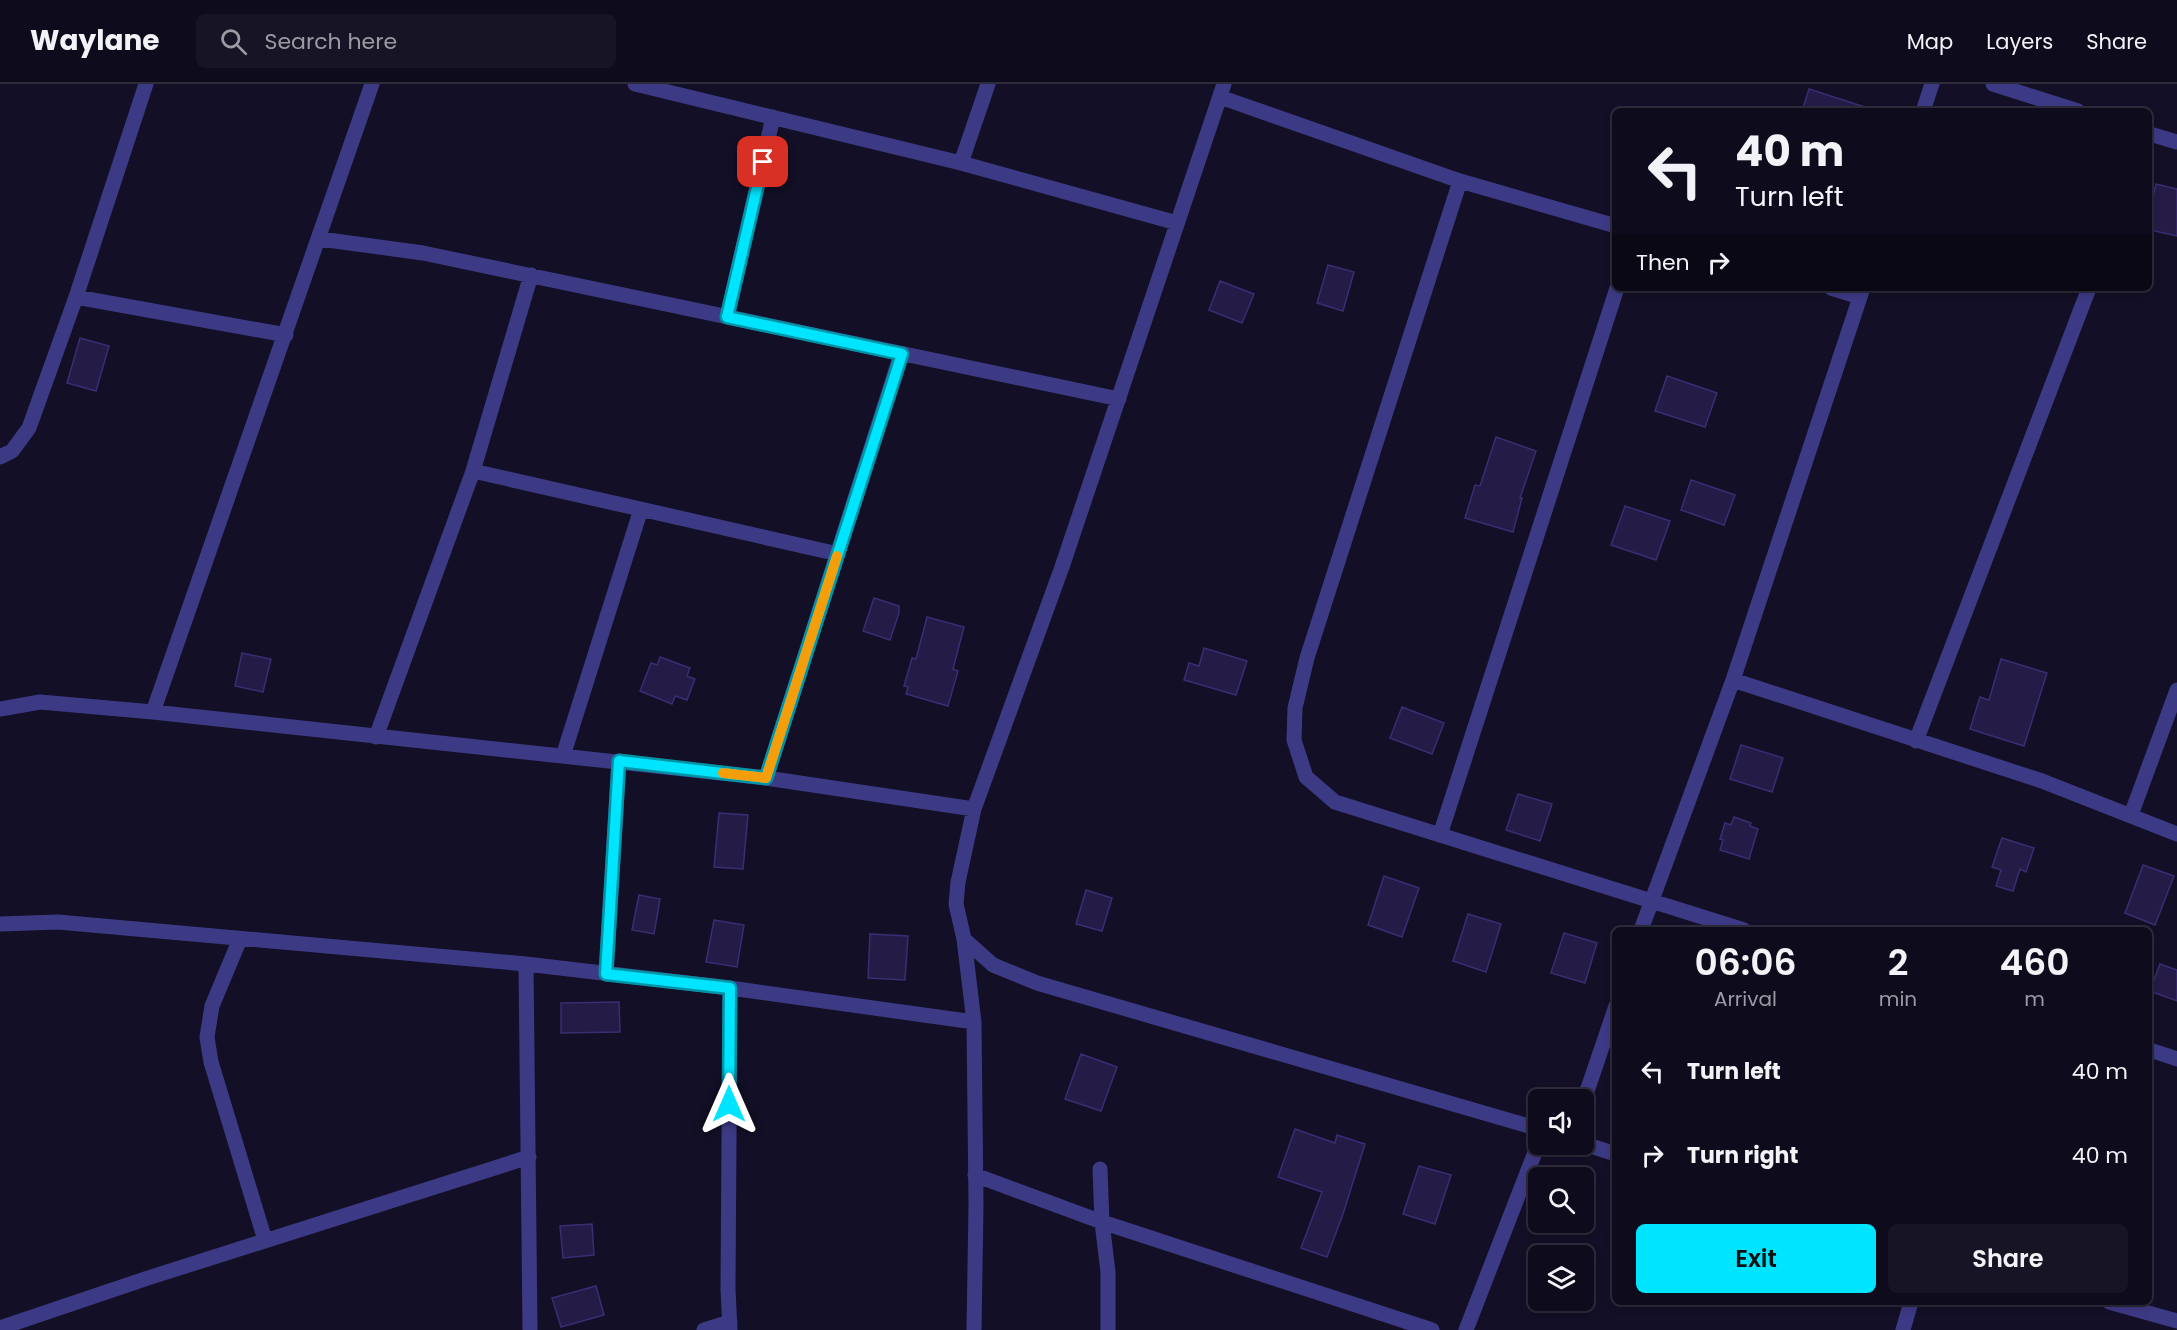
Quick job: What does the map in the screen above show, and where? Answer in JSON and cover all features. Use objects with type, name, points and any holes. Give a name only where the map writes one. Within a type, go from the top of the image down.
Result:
[{"type":"street","points":[[0,458],[12,451],[29,428],[76,297],[146,84]]},
{"type":"street","points":[[153,712],[320,239],[372,84]]},
{"type":"street","points":[[635,84],[961,163],[1177,224]]},
{"type":"street","points":[[961,163],[988,84]]},
{"type":"street","points":[[1924,108],[1932,84]]},
{"type":"street","points":[[1993,84],[2069,108]]},
{"type":"street","points":[[974,1330],[974,1022],[964,939],[956,904],[957,893],[974,809],[1050,601],[1222,91],[1460,180],[1612,225]]},
{"type":"street","points":[[727,317],[773,117]]},
{"type":"street","points":[[2152,135],[2177,142]]},
{"type":"street","points":[[1460,180],[1307,658],[1295,708],[1294,729],[1294,740],[1306,777],[1335,802],[1734,927]]},
{"type":"street","points":[[320,239],[423,253],[1119,399]]},
{"type":"street","points":[[376,737],[473,471],[531,275]]},
{"type":"street","points":[[1440,835],[1616,291]]},
{"type":"street","points":[[1916,741],[2088,291]]},
{"type":"street","points":[[1642,927],[1733,680],[1862,292]]},
{"type":"street","points":[[76,297],[286,335]]},
{"type":"street","points":[[766,778],[902,354]]},
{"type":"street","points":[[473,471],[837,554]]},
{"type":"street","points":[[563,756],[641,509]]},
{"type":"street","points":[[1733,680],[2042,781],[2131,814],[2177,834]]},
{"type":"street","points":[[2131,814],[2177,690]]},
{"type":"street","points":[[0,709],[40,702],[153,712],[766,778],[974,809]]},
{"type":"street","points":[[606,974],[619,761]]},
{"type":"street","points":[[0,924],[58,922],[526,964],[730,988],[974,1022]]},
{"type":"street","points":[[240,939],[212,1006],[207,1037],[211,1062],[265,1240]]},
{"type":"street","points":[[964,939],[993,965],[1037,983],[1528,1126]]},
{"type":"street","points":[[526,964],[530,1330]]},
{"type":"street","points":[[704,1330],[730,1326],[728,1289],[730,988]]},
{"type":"street","points":[[1588,1089],[1612,1018]]},
{"type":"street","points":[[2152,1051],[2177,1059]]},
{"type":"street","points":[[1594,1147],[1612,1153]]},
{"type":"street","points":[[1466,1330],[1534,1155]]},
{"type":"street","points":[[0,1328],[265,1240],[529,1157]]},
{"type":"street","points":[[1100,1169],[1102,1222],[1108,1272],[1108,1330]]},
{"type":"street","points":[[975,1175],[1102,1222],[1432,1330]]},
{"type":"street","points":[[1903,1330],[1910,1305]]},
{"type":"street","points":[[2120,1305],[2177,1321]]},
{"type":"building","points":[[1809,89],[1868,108],[1803,108]]},
{"type":"building","points":[[2156,184],[2177,189],[2177,236],[2152,230],[2152,202]]},
{"type":"building","points":[[1328,265],[1354,272],[1343,311],[1317,303]]},
{"type":"building","points":[[1220,281],[1254,294],[1242,323],[1209,310]]},
{"type":"building","points":[[80,338],[109,346],[96,391],[67,383]]},
{"type":"building","points":[[1667,376],[1717,393],[1705,427],[1655,411]]},
{"type":"building","points":[[1496,437],[1536,451],[1520,498],[1522,498],[1513,532],[1465,518],[1475,485],[1480,486]]},
{"type":"building","points":[[1691,480],[1735,495],[1724,525],[1681,510]]},
{"type":"building","points":[[1625,506],[1670,521],[1656,560],[1611,545]]},
{"type":"building","points":[[874,598],[899,606],[890,640],[863,631]]},
{"type":"building","points":[[927,617],[964,627],[953,669],[958,671],[948,706],[906,694],[908,687],[904,686],[912,658],[916,659]]},
{"type":"building","points":[[1204,648],[1247,661],[1236,695],[1184,680],[1189,663],[1199,666]]},
{"type":"building","points":[[242,653],[271,659],[263,692],[235,686]]},
{"type":"building","points":[[660,657],[690,668],[687,676],[695,679],[687,700],[675,696],[672,704],[640,691],[651,663],[657,665]]},
{"type":"building","points":[[2001,659],[2047,673],[2024,746],[1970,729],[1980,697],[1989,700]]},
{"type":"building","points":[[1402,707],[1444,723],[1432,754],[1390,738]]},
{"type":"building","points":[[1741,745],[1783,758],[1772,792],[1730,779]]},
{"type":"building","points":[[1518,794],[1552,804],[1540,841],[1506,830]]},
{"type":"building","points":[[719,813],[748,815],[743,869],[714,867]]},
{"type":"building","points":[[1734,817],[1751,823],[1750,826],[1758,829],[1749,859],[1720,850],[1723,840],[1720,839],[1725,823],[1731,825]]},
{"type":"building","points":[[2002,838],[2034,848],[2026,872],[2020,869],[2013,891],[1996,886],[2001,870],[1992,867]]},
{"type":"building","points":[[2143,865],[2174,876],[2155,925],[2125,913]]},
{"type":"building","points":[[1384,876],[1419,888],[1402,937],[1368,925]]},
{"type":"building","points":[[1086,890],[1112,898],[1102,931],[1076,924]]},
{"type":"building","points":[[639,895],[660,899],[654,934],[632,930]]},
{"type":"building","points":[[1468,914],[1501,924],[1486,972],[1453,961]]},
{"type":"building","points":[[714,920],[744,925],[737,967],[706,962]]},
{"type":"building","points":[[1564,933],[1597,943],[1585,983],[1551,973]]},
{"type":"building","points":[[870,934],[908,936],[905,980],[868,978]]},
{"type":"building","points":[[2160,964],[2177,970],[2177,1001],[2152,992]]},
{"type":"building","points":[[619,1002],[620,1032],[561,1033],[561,1003]]},
{"type":"building","points":[[1081,1054],[1117,1067],[1101,1111],[1065,1099]]},
{"type":"building","points":[[1295,1129],[1335,1143],[1337,1135],[1365,1144],[1327,1257],[1301,1248],[1322,1192],[1278,1177]]},
{"type":"building","points":[[1419,1166],[1451,1175],[1435,1224],[1403,1214]]},
{"type":"building","points":[[592,1224],[594,1255],[563,1258],[560,1226]]},
{"type":"building","points":[[596,1286],[604,1315],[561,1327],[552,1298]]},
{"type":"slow traffic","points":[[723,773],[766,778],[837,556]]},
{"type":"route","points":[[729,1104],[730,988],[606,974],[619,761],[766,778],[902,354],[727,317],[763,162]]}]
